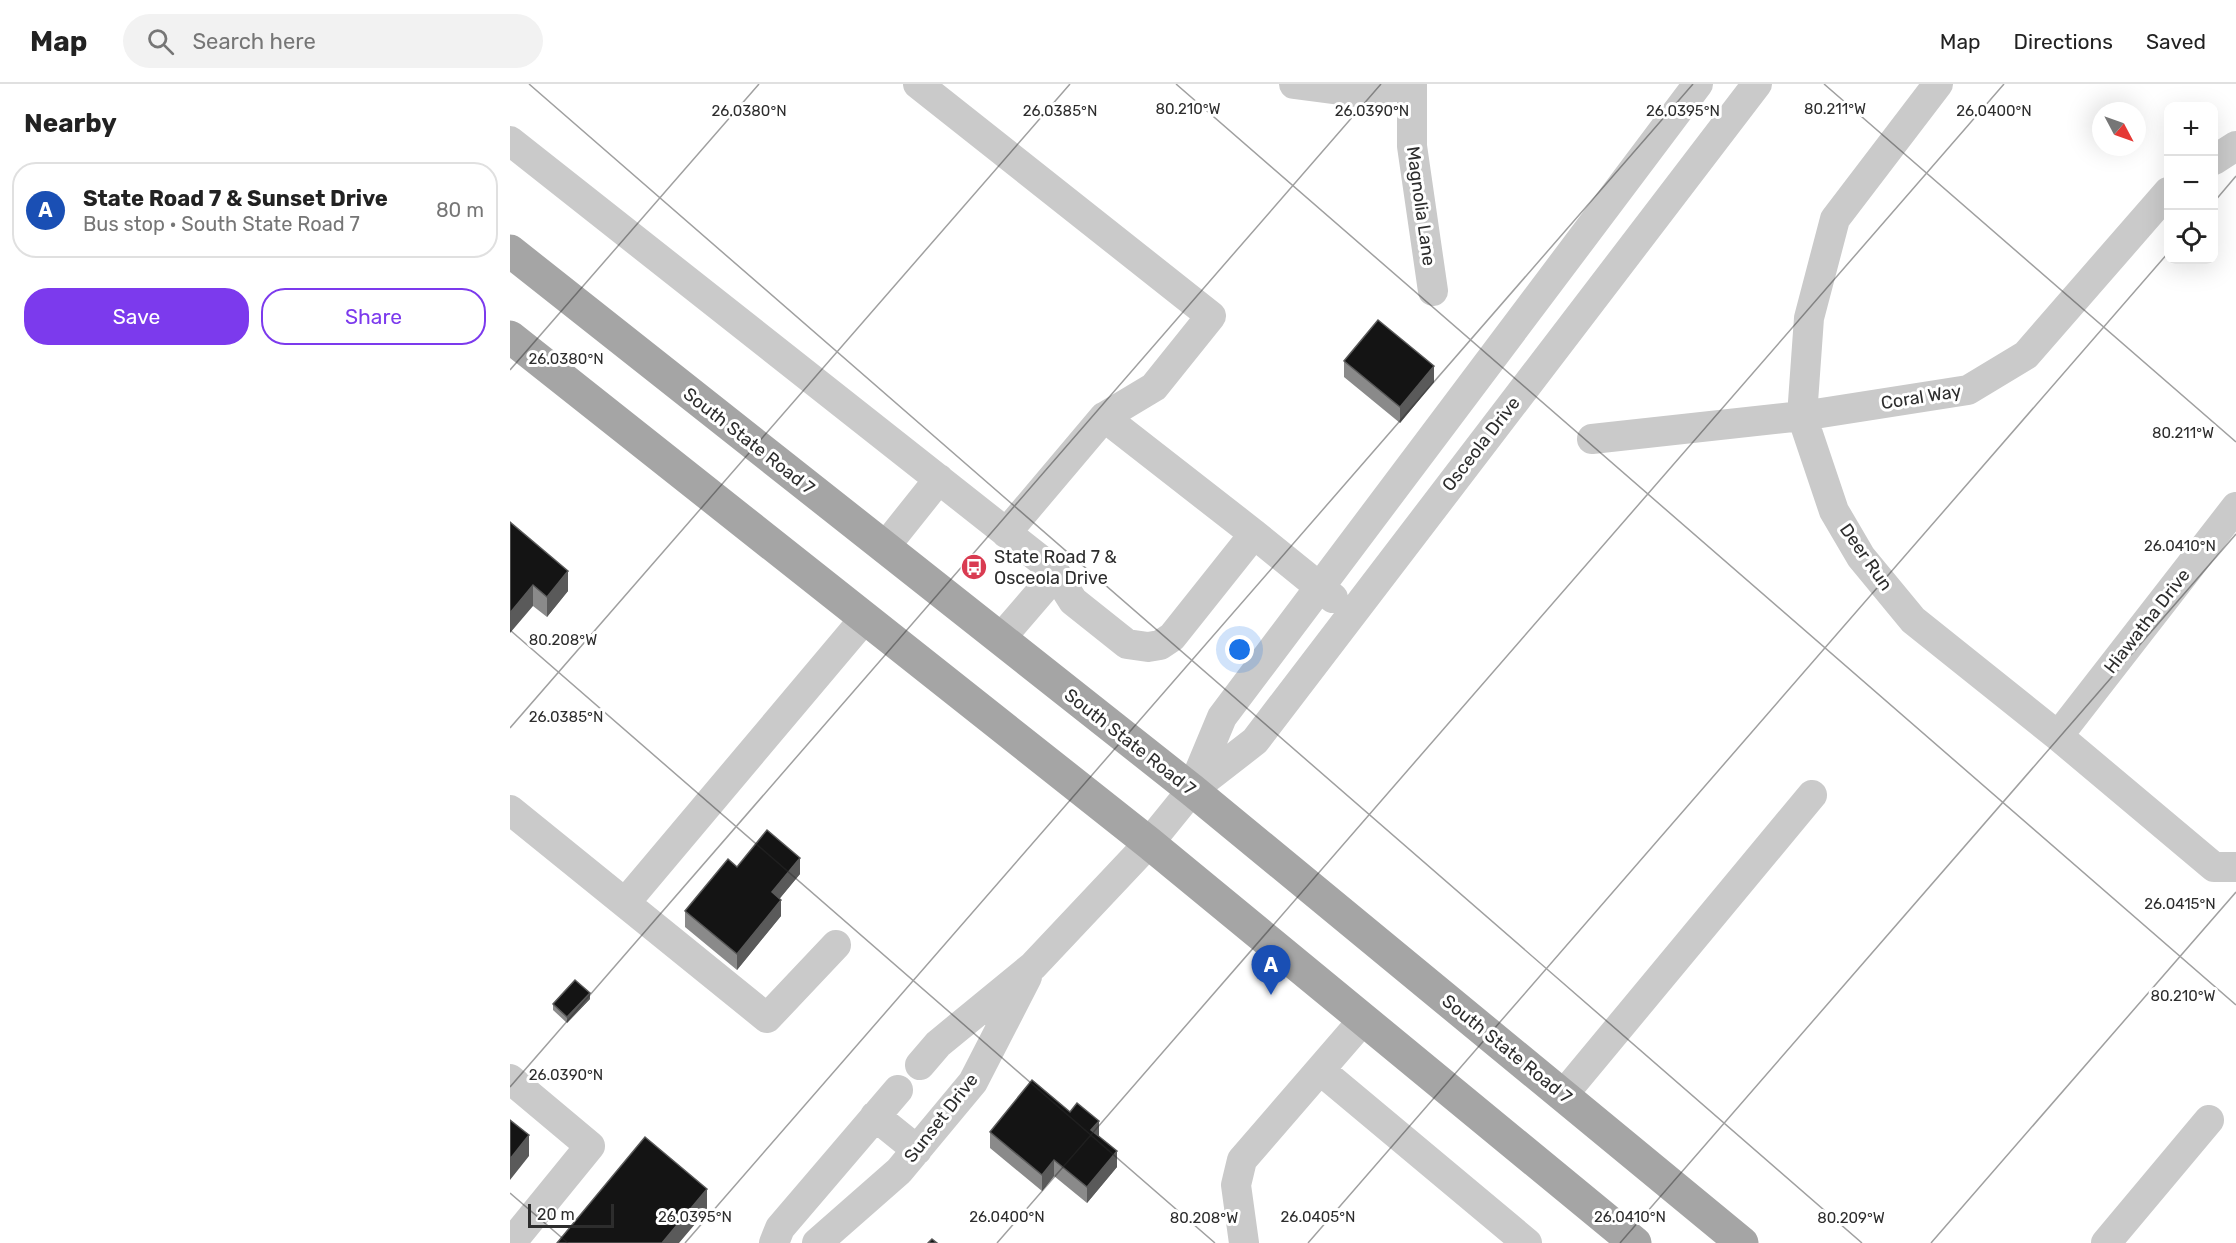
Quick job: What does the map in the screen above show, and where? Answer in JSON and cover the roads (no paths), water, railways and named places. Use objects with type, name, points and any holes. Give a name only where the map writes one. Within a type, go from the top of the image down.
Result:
[{"type":"main road","name":"South State Road 7","points":[[510,251],[1192,790],[1743,1243]]},
{"type":"main road","points":[[510,337],[1149,843],[1635,1243]]},
{"type":"street","points":[[918,84],[1211,316],[1154,387],[1104,417],[1006,533]]},
{"type":"street","points":[[1294,84],[1363,93],[1409,84]]},
{"type":"street","name":"Magnolia Lane","points":[[1409,84],[1412,146],[1433,291]]},
{"type":"street","name":"Osceola Drive","points":[[1192,790],[1222,717],[1698,84]]},
{"type":"street","name":"Osceola Drive","points":[[1149,843],[1192,790],[1255,741],[1757,84]]},
{"type":"street","name":"Deer Run","points":[[1938,84],[1835,219],[1809,318],[1802,416],[1834,511],[1861,557],[1913,620],[2058,736],[2214,867],[2236,867]]},
{"type":"street","points":[[510,141],[1006,533],[1056,574],[1073,601],[1128,644],[1148,647],[1160,645],[1172,637],[1254,534]]},
{"type":"street","points":[[2218,157],[2236,146]]},
{"type":"street","points":[[1621,186],[1659,213]]},
{"type":"street","name":"Coral Way","points":[[1592,439],[1802,416],[1968,390],[2026,355],[2164,198]]},
{"type":"street","points":[[1104,417],[1254,534],[1317,588],[1353,612]]},
{"type":"street","points":[[884,548],[939,479]]},
{"type":"street","name":"Hiawatha Drive","points":[[2058,736],[2236,507]]},
{"type":"street","points":[[1376,510],[1410,537]]},
{"type":"street","points":[[1000,639],[1056,574]]},
{"type":"street","points":[[625,903],[865,618]]},
{"type":"street","points":[[1563,1095],[1812,795]]},
{"type":"street","points":[[510,810],[767,1018],[836,945]]},
{"type":"street","name":"Sunset Drive","points":[[920,1065],[938,1044],[1033,966],[1149,843]]},
{"type":"street","name":"Sunset Drive","points":[[817,1243],[899,1171],[973,1082],[1033,966]]},
{"type":"street","points":[[1244,1243],[1236,1185],[1242,1160],[1364,1019]]},
{"type":"street","points":[[1320,1070],[1527,1243]]},
{"type":"street","points":[[510,1079],[590,1146],[511,1243]]},
{"type":"street","points":[[774,1243],[780,1228],[898,1090]]},
{"type":"street","points":[[875,1116],[917,1150]]},
{"type":"street","points":[[2106,1243],[2209,1120]]},
{"type":"place","name":"State Road 7 & Osceola Drive","points":[[974,567]]},
{"type":"place","name":"State Road 7 & Sunset Drive","points":[[1271,995]]}]
